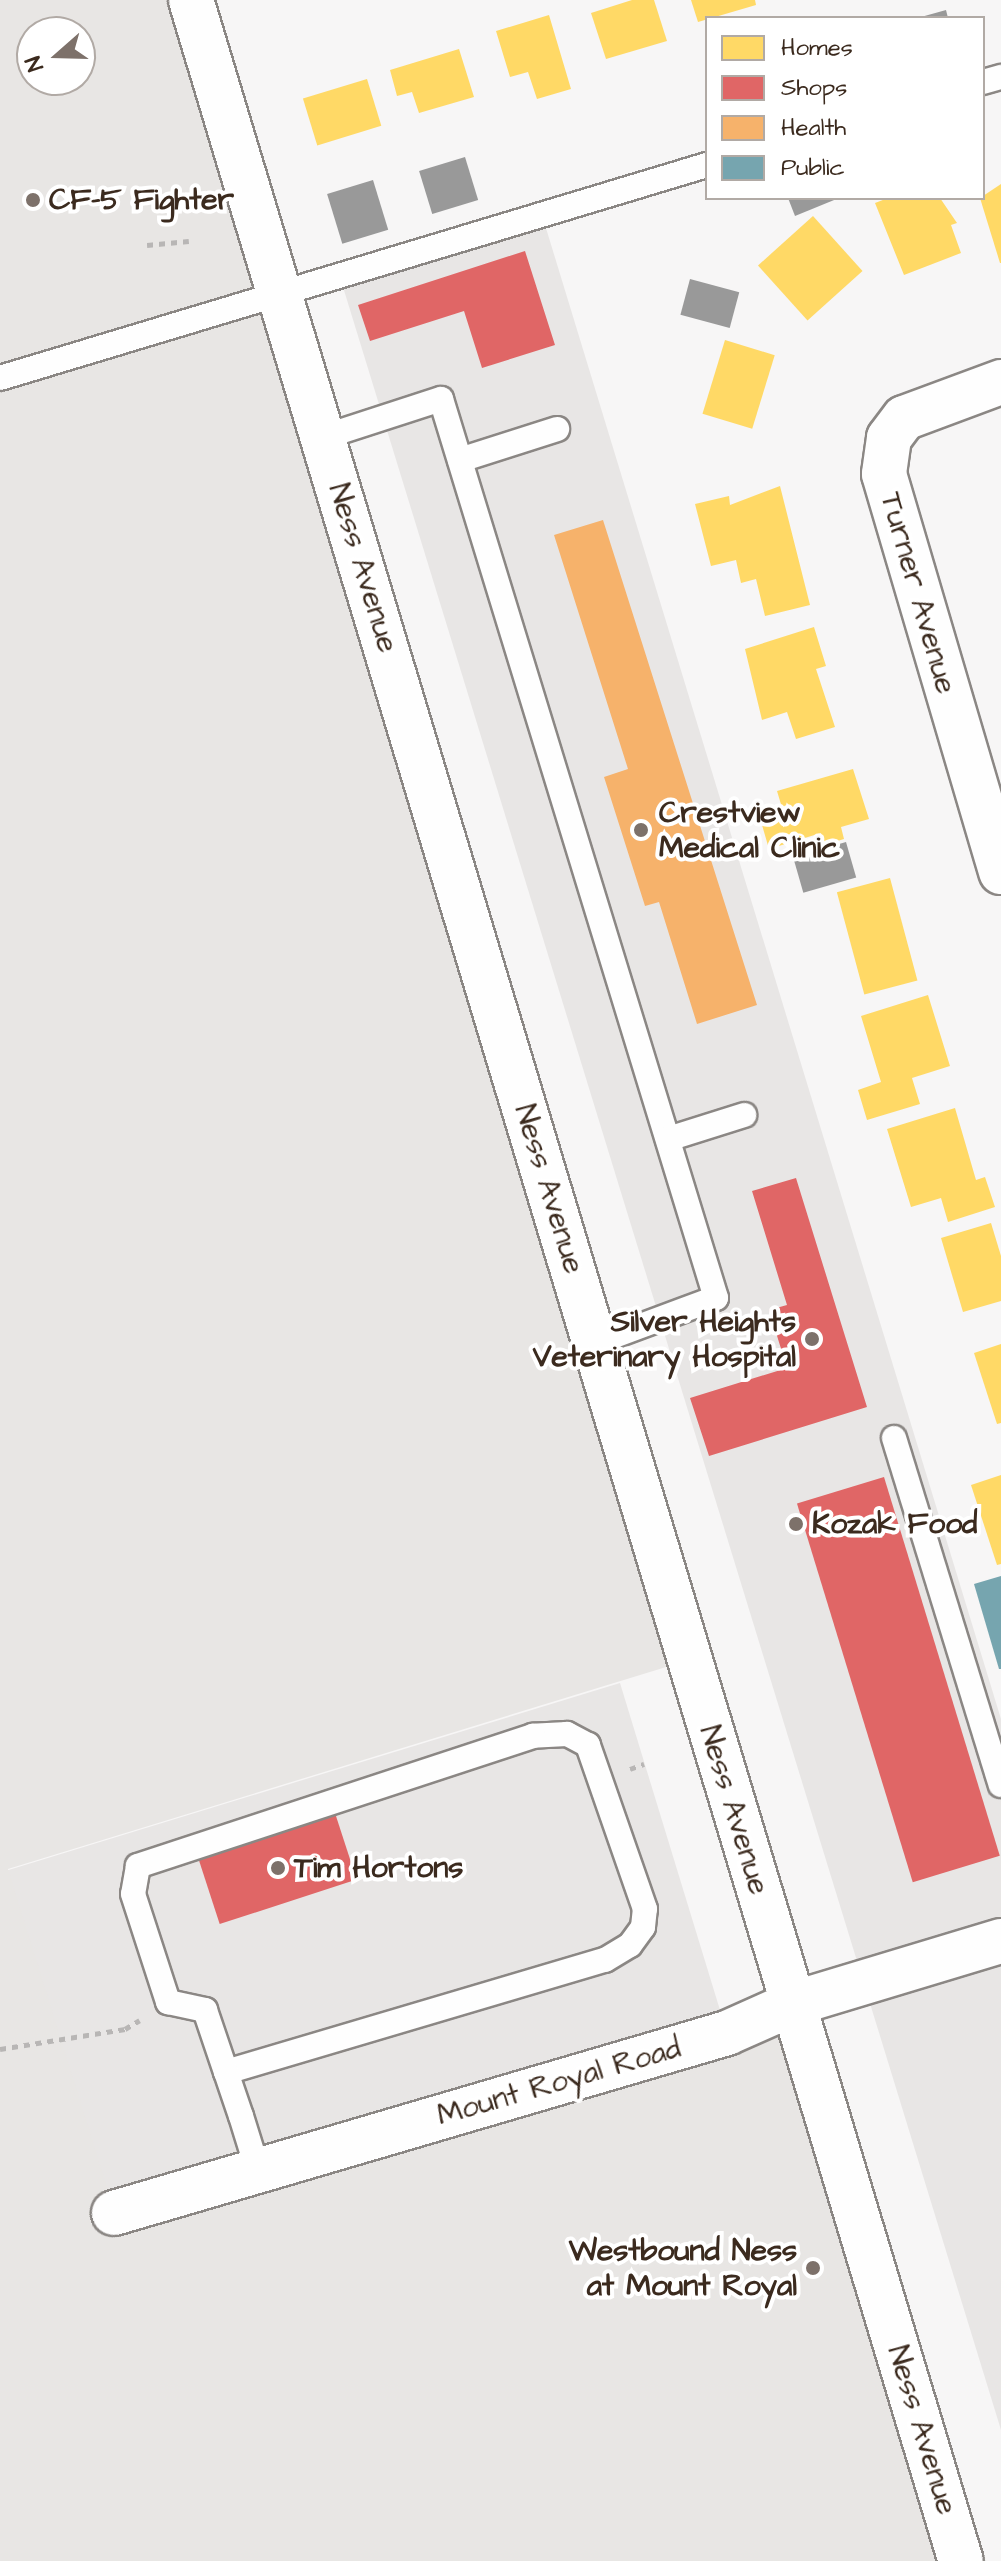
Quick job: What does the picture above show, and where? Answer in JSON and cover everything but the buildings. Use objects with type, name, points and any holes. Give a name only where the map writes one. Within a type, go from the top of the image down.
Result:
[{"type":"main road","name":"Ness Avenue","points":[[199,2],[324,437],[961,2561]]},
{"type":"main road","name":"Turner Avenue","points":[[1001,382],[904,418],[889,438],[884,474],[1001,872]]},
{"type":"main road","name":"Mount Royal Road","points":[[114,2213],[727,2033],[792,2004],[1001,1941]]},
{"type":"lane","points":[[0,378],[705,166]]},
{"type":"lane","points":[[324,437],[441,399],[716,1298],[595,1343]]},
{"type":"lane","points":[[460,460],[557,429]]},
{"type":"lane","points":[[668,1139],[744,1115]]},
{"type":"lane","points":[[894,1438],[1001,1785]]},
{"type":"lane","points":[[226,2072],[605,1960],[630,1945],[643,1927],[645,1909],[588,1745],[567,1734],[533,1736],[148,1860],[132,1887],[168,2002],[205,2010],[258,2171]]},
{"type":"path","points":[[147,245],[189,241]]},
{"type":"path","points":[[0,2049],[125,2029],[168,2002]]},
{"type":"shaded area","points":[[0,0],[191,0],[689,1660],[8,1869],[115,2213],[792,2004],[958,2561],[0,2561]]},
{"type":"shaded area","points":[[542,215],[1001,1719],[1001,2430],[339,274]]},
{"type":"shaded area","points":[[620,1683],[727,2033],[114,2220],[7,1870]]},
{"type":"place","name":"CF-5 Fighter","points":[[33,200]]},
{"type":"place","name":"Crestview Medical Clinic","points":[[641,830]]},
{"type":"place","name":"Silver Heights Veterinary Hospital","points":[[812,1339]]},
{"type":"place","name":"Kozak Food","points":[[796,1524]]},
{"type":"place","name":"Tim Hortons","points":[[278,1868]]},
{"type":"place","name":"Westbound Ness at Mount Royal","points":[[813,2268]]}]
